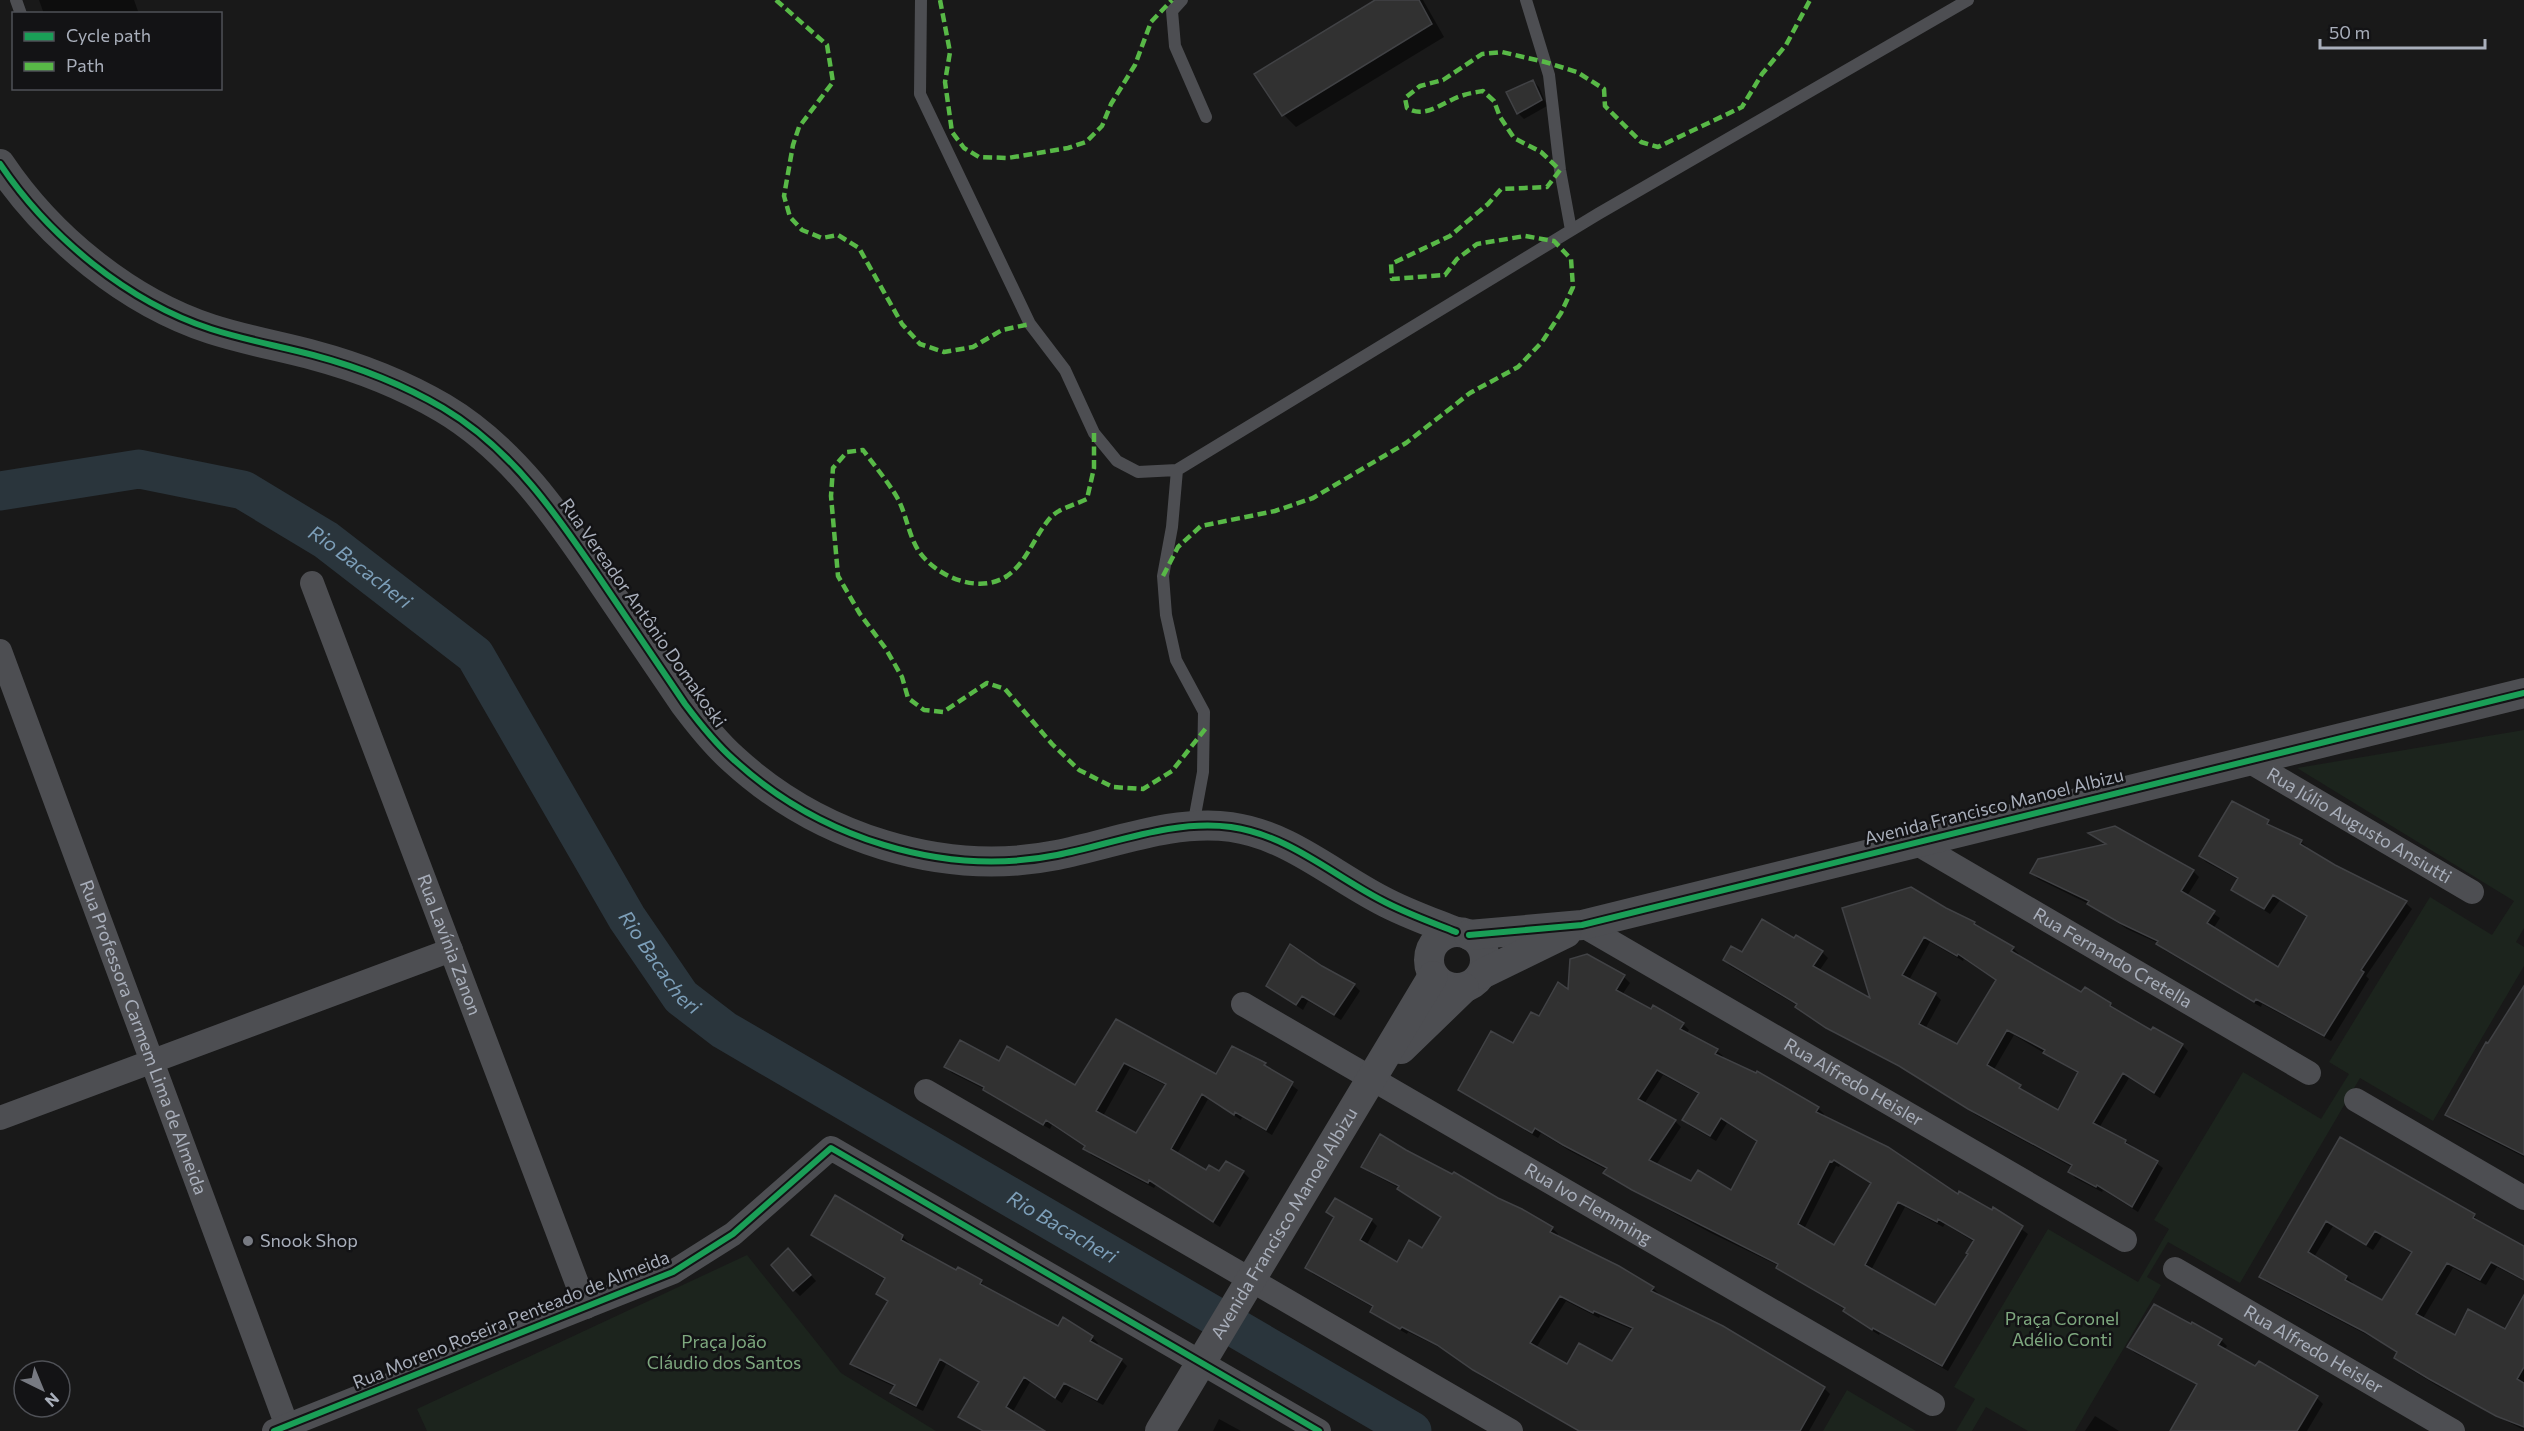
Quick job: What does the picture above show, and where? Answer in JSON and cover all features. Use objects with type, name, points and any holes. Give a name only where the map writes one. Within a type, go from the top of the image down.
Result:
[{"type":"street","name":"Rua Vereador Antônio Domakoski","points":[[0,164],[58,233],[95,265],[171,313],[210,329],[358,369],[399,385],[444,409],[481,435],[514,465],[562,523],[685,705],[707,732],[733,759],[790,802],[853,835],[885,846],[957,860],[991,861],[1034,858],[1193,826],[1232,827],[1272,838],[1308,855],[1381,900],[1463,933]]},
{"type":"street","name":"Rua Lavínia Zanon","points":[[312,583],[586,1307]]},
{"type":"street","name":"Rua Professora Carmem Lima de Almeida","points":[[0,651],[152,1061],[281,1428]]},
{"type":"street","name":"Avenida Francisco Manoel Albizu","points":[[1463,933],[1582,925],[2524,693]]},
{"type":"street","name":"Rua Júlio Augusto Ansiutti","points":[[2247,760],[2472,891]]},
{"type":"street","name":"Rua Fernando Cretella","points":[[1914,842],[2309,1073]]},
{"type":"street","name":"Rua Vereador Antônio Domakoski","points":[[1381,900],[1431,968]]},
{"type":"street","name":"Avenida Francisco Manoel Albizu","points":[[1371,1079],[1473,981],[1582,925]]},
{"type":"street","name":"Rua Alfredo Heisler","points":[[1582,925],[2125,1240]]},
{"type":"street","points":[[1463,933],[1483,948],[1485,956],[1473,981],[1446,987],[1431,968],[1430,951],[1440,937],[1463,933]]},
{"type":"street","points":[[0,1118],[451,950]]},
{"type":"street","name":"Avenida Francisco Manoel Albizu","points":[[1160,1431],[1371,1079],[1431,968]]},
{"type":"street","name":"Rua Ivo Flemming","points":[[1243,1004],[1933,1404]]},
{"type":"street","points":[[926,1091],[1245,1289],[1511,1431]]},
{"type":"street","points":[[2356,1100],[2524,1198]]},
{"type":"street","name":"Rua Moreno Roseira Penteado de Almeida","points":[[281,1428],[673,1272],[703,1255],[760,1212],[831,1148],[1204,1357]]},
{"type":"street","name":"Rua Alfredo Heisler","points":[[2175,1269],[2453,1431]]},
{"type":"street","points":[[1204,1357],[1319,1431]]},
{"type":"lane","points":[[921,0],[920,94],[1030,324],[1065,370],[1094,433],[1118,461],[1138,472],[1177,470],[1571,230],[1968,0]]},
{"type":"lane","points":[[1182,0],[1172,11],[1175,46],[1206,117]]},
{"type":"lane","points":[[1526,0],[1549,75],[1560,170],[1571,230]]},
{"type":"lane","points":[[1177,470],[1172,527],[1163,576],[1166,615],[1176,660],[1204,712],[1203,772],[1193,826]]},
{"type":"green space","name":"Praça Coronel Adélio Conti","points":[[2524,730],[2524,928],[2516,942],[2524,947],[2524,966],[2433,1121],[2360,1078],[2240,1283],[2168,1242],[2147,1277],[2161,1285],[2075,1431],[2028,1431],[1986,1407],[1972,1431],[1956,1431],[1975,1399],[1954,1387],[2048,1229],[2138,1282],[2169,1229],[2154,1220],[2243,1072],[2321,1119],[2349,1074],[2329,1062],[2430,897],[2492,935],[2514,901],[2297,768]]},
{"type":"green space","name":"Praça João Cláudio dos Santos","points":[[747,1255],[841,1373],[936,1431],[427,1431],[417,1409]]},
{"type":"green space","points":[[1847,1390],[1916,1431],[1823,1431]]},
{"type":"building","points":[[1375,0],[1419,0],[1432,24],[1282,116],[1254,74]]},
{"type":"building","points":[[1533,80],[1542,100],[1517,114],[1506,92]]},
{"type":"building","points":[[2232,801],[2269,820],[2267,824],[2302,840],[2300,844],[2335,865],[2407,901],[2361,970],[2364,972],[2324,1036],[2256,999],[2254,1002],[2156,944],[2158,941],[2087,904],[2089,901],[2030,873],[2038,859],[2106,844],[2088,833],[2115,826],[2194,870],[2181,891],[2215,911],[2207,923],[2278,967],[2307,916],[2273,895],[2264,909],[2231,890],[2238,878],[2199,856]]},
{"type":"building","points":[[1911,887],[1975,922],[1974,924],[2014,947],[2011,951],[2081,992],[2085,987],[2111,1003],[2110,1006],[2151,1030],[2153,1027],[2183,1044],[2154,1093],[2123,1073],[2093,1123],[2126,1140],[2125,1143],[2158,1161],[2132,1207],[2097,1185],[2096,1187],[2068,1172],[2072,1165],[1968,1109],[1899,1066],[1826,1028],[1795,1007],[1797,1004],[1723,960],[1731,946],[1742,952],[1762,919],[1794,938],[1796,935],[1823,951],[1813,966],[1870,998],[1842,908]],"holes":[[[1924,937],[1957,956],[1958,954],[1996,980],[1957,1044],[1919,1024],[1936,993],[1902,975]],[[2007,1030],[2045,1050],[2043,1053],[2078,1072],[2058,1110],[2019,1088],[2021,1085],[1987,1065]]]},
{"type":"building","points":[[1290,944],[1322,966],[1355,984],[1334,1015],[1302,996],[1296,1005],[1266,986]]},
{"type":"building","points":[[1587,954],[1625,975],[1616,990],[1651,1009],[1653,1005],[1684,1023],[1680,1029],[1718,1049],[1715,1054],[1756,1073],[1757,1071],[1819,1107],[1816,1112],[1888,1147],[1958,1194],[1959,1191],[1992,1210],[1993,1207],[2023,1226],[1942,1366],[1873,1328],[1872,1330],[1843,1311],[1845,1308],[1776,1268],[1778,1264],[1632,1190],[1603,1173],[1607,1168],[1535,1128],[1532,1133],[1458,1090],[1491,1031],[1513,1043],[1531,1012],[1539,1016],[1558,982],[1568,989],[1570,959]],"holes":[[[1657,1070],[1699,1093],[1682,1120],[1710,1136],[1721,1118],[1757,1141],[1731,1190],[1698,1170],[1691,1181],[1649,1160],[1676,1120],[1638,1099]],[[1834,1160],[1871,1183],[1834,1245],[1798,1224],[1830,1161]],[[1898,1202],[1937,1222],[1938,1219],[1974,1240],[1966,1253],[1968,1254],[1935,1305],[1865,1265]]]},
{"type":"building","points":[[2524,986],[2524,1155],[2445,1115],[2486,1042],[2488,1043]]},
{"type":"building","points":[[1116,1019],[1216,1074],[1232,1046],[1266,1063],[1264,1065],[1293,1082],[1266,1130],[1235,1112],[1234,1115],[1202,1094],[1171,1149],[1206,1170],[1209,1165],[1219,1171],[1226,1161],[1244,1171],[1213,1222],[1149,1180],[1148,1183],[1083,1149],[1085,1146],[1046,1120],[1043,1125],[983,1090],[984,1087],[944,1067],[960,1040],[999,1061],[1007,1046],[1075,1085]],"holes":[[[1124,1063],[1166,1084],[1136,1133],[1096,1111]]]},
{"type":"building","points":[[1380,1134],[1406,1150],[1452,1174],[1454,1172],[1498,1198],[1522,1209],[1553,1227],[1550,1232],[1619,1266],[1654,1287],[1651,1291],[1723,1326],[1825,1387],[1800,1431],[1579,1431],[1473,1370],[1437,1345],[1402,1327],[1400,1329],[1370,1312],[1373,1306],[1305,1268],[1334,1217],[1326,1212],[1335,1198],[1372,1219],[1360,1240],[1397,1262],[1409,1240],[1422,1248],[1441,1217],[1397,1189],[1399,1186],[1361,1167]],"holes":[[[1560,1296],[1593,1313],[1594,1311],[1633,1328],[1612,1361],[1579,1343],[1567,1364],[1530,1343]]]},
{"type":"building","points":[[2340,1137],[2475,1214],[2473,1218],[2524,1246],[2524,1280],[2491,1262],[2480,1280],[2447,1263],[2416,1314],[2455,1335],[2468,1309],[2505,1329],[2524,1295],[2524,1367],[2517,1379],[2524,1383],[2524,1427],[2496,1416],[2429,1379],[2394,1358],[2397,1352],[2365,1332],[2259,1277]],"holes":[[[2326,1221],[2366,1245],[2375,1231],[2412,1252],[2382,1300],[2345,1280],[2347,1276],[2308,1252]]]},
{"type":"building","points":[[835,1195],[903,1235],[901,1240],[956,1270],[958,1267],[982,1280],[980,1284],[1058,1326],[1063,1317],[1093,1336],[1090,1341],[1122,1359],[1097,1400],[1064,1383],[1055,1398],[1024,1377],[1006,1407],[1045,1431],[983,1431],[958,1417],[979,1382],[940,1359],[916,1406],[890,1393],[895,1385],[850,1364],[888,1301],[876,1294],[885,1278],[811,1235]]},
{"type":"building","points":[[788,1248],[811,1275],[793,1291],[771,1265]]},
{"type":"building","points":[[2154,1304],[2222,1339],[2218,1345],[2255,1366],[2259,1361],[2318,1396],[2297,1431],[2170,1431],[2197,1384],[2127,1347]]},
{"type":"waterway","name":"Rio Bacacheri","points":[[0,491],[139,469],[243,490],[326,540],[475,655],[627,918],[681,997],[724,1030],[1412,1431]]},
{"type":"marked path","points":[[776,0],[827,45],[833,82],[799,127],[793,145],[784,196],[790,217],[802,230],[822,238],[838,235],[859,248],[902,324],[920,344],[944,352],[973,347],[1002,330],[1030,324]]},
{"type":"marked path","points":[[940,0],[950,52],[945,82],[952,132],[964,148],[979,157],[1008,158],[1068,148],[1086,142],[1102,126],[1111,104],[1135,65],[1151,22],[1172,0]]},
{"type":"marked path","points":[[1163,576],[1178,547],[1201,526],[1275,511],[1313,498],[1406,443],[1470,393],[1518,367],[1542,342],[1561,313],[1573,287],[1571,259],[1554,241],[1525,236],[1477,244],[1457,259],[1445,275],[1392,279],[1391,264],[1450,236],[1488,204],[1501,189],[1547,187],[1560,170],[1541,152],[1514,138],[1500,117],[1494,101],[1483,91],[1457,97],[1436,108],[1421,112],[1407,108],[1405,98],[1420,86],[1443,80],[1482,54],[1502,52],[1577,72],[1604,89],[1605,106],[1641,142],[1658,147],[1742,107],[1762,74],[1786,45],[1810,0]]},
{"type":"marked path","points":[[1094,433],[1094,468],[1087,499],[1054,514],[1014,570],[996,581],[983,584],[958,580],[935,568],[918,550],[900,503],[883,476],[863,450],[847,452],[833,468],[831,496],[838,576],[860,614],[886,649],[902,677],[908,698],[924,710],[943,712],[987,683],[1005,689],[1052,744],[1079,770],[1113,787],[1143,789],[1172,771],[1206,728]]},
{"type":"cycle path","points":[[0,164],[42,217],[66,241],[93,264],[150,302],[211,329],[330,360],[379,377],[412,391],[468,424],[512,463],[550,508],[685,704],[708,733],[733,759],[767,786],[803,810],[843,830],[884,845],[926,855],[970,861],[1014,861],[1057,855],[1165,829],[1187,826],[1231,827],[1271,838],[1309,857],[1390,905],[1456,932]]},
{"type":"cycle path","points":[[1469,935],[1582,925],[2524,693]]},
{"type":"cycle path","points":[[274,1431],[673,1272],[733,1234],[831,1148],[1319,1431]]},
{"type":"place","name":"Snook Shop","points":[[248,1241]]}]
